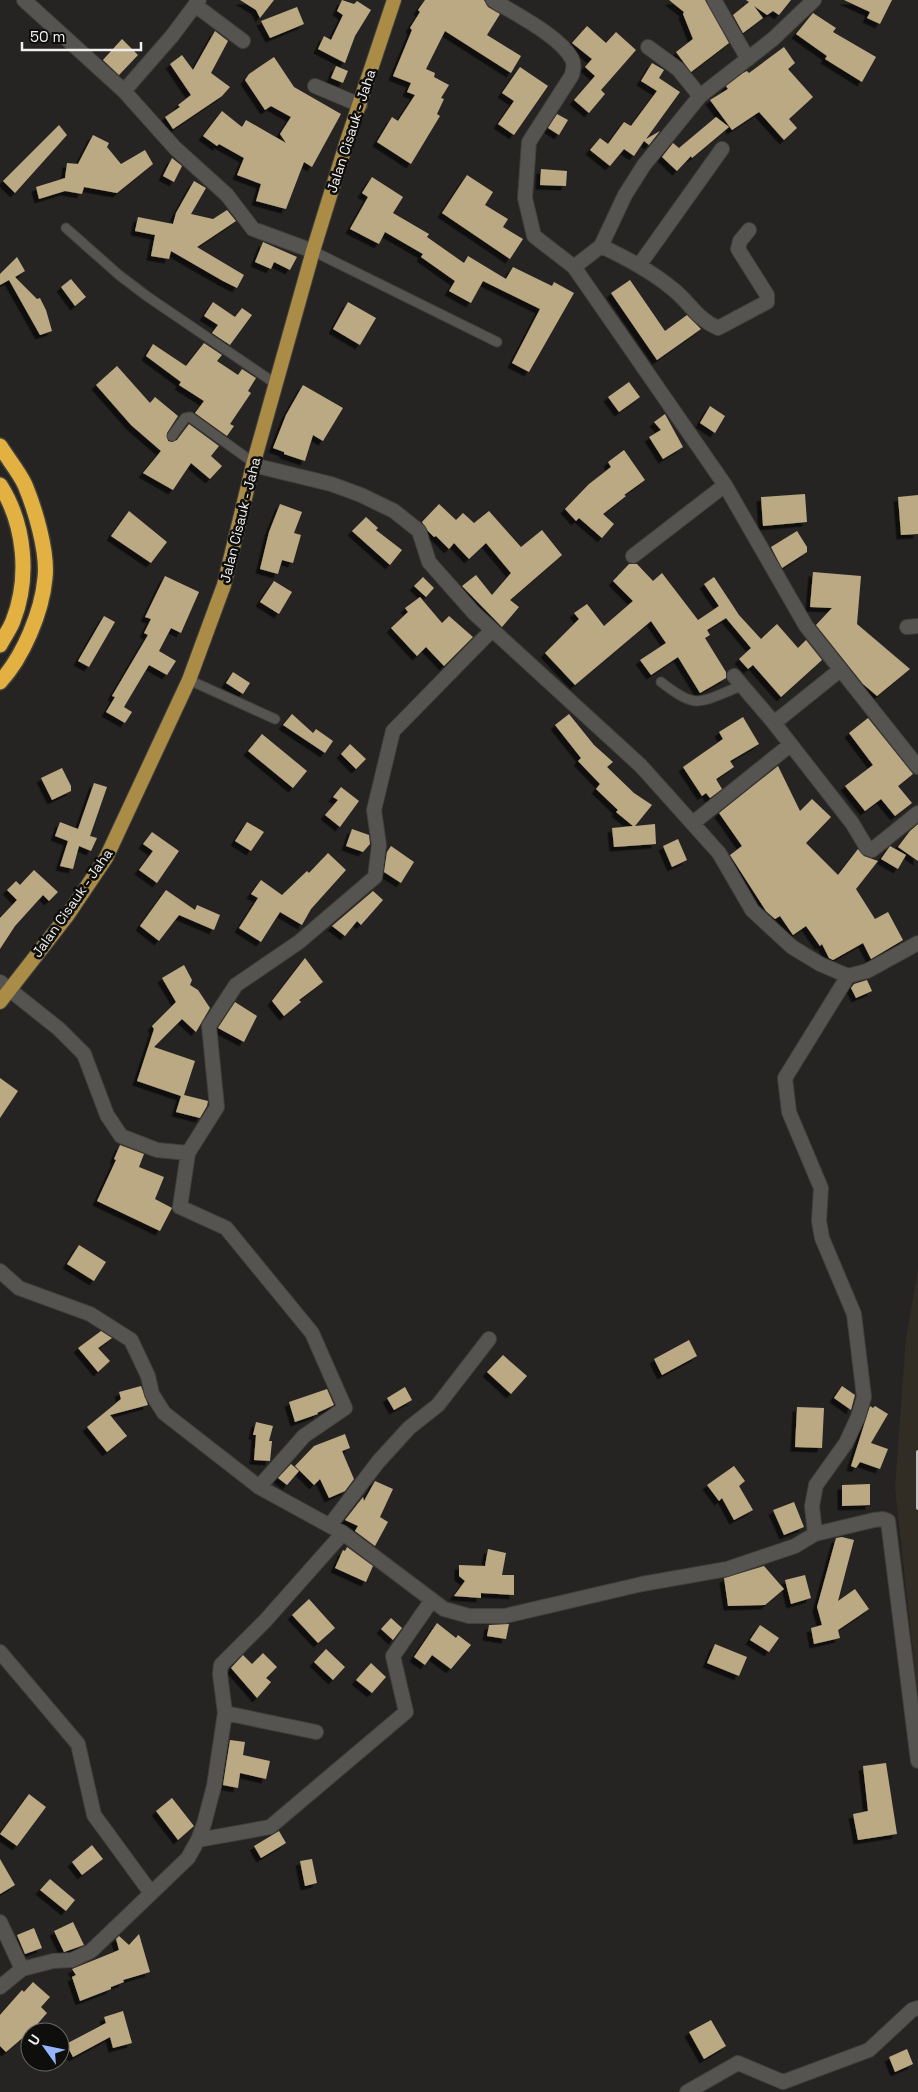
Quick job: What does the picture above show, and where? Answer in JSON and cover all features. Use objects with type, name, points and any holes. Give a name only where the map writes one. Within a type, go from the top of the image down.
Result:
[{"type":"highway","points":[[0,446],[24,484],[28,494],[40,530],[46,578],[33,629],[7,675],[0,682]]},
{"type":"highway","points":[[0,485],[6,494],[20,535],[24,576],[13,621],[0,644]]},
{"type":"main road","name":"Jalan Cisauk - Jaha","points":[[0,1002],[5,986],[67,916],[106,858],[189,680],[224,585],[254,464],[313,251],[394,0]]},
{"type":"street","points":[[24,0],[124,91],[175,148],[227,195],[253,228],[313,251]]},
{"type":"street","points":[[493,0],[547,33],[572,59],[574,66],[572,75],[529,142],[525,198],[534,236],[574,267],[725,485],[806,626],[918,767]]},
{"type":"street","points":[[714,0],[748,60]]},
{"type":"street","points":[[574,267],[601,246],[625,195],[644,165],[700,96],[748,60],[814,0]]},
{"type":"street","points":[[124,91],[172,36],[197,2],[243,41]]},
{"type":"street","points":[[648,47],[678,69],[700,96]]},
{"type":"street","points":[[315,86],[360,105]]},
{"type":"street","points":[[640,264],[722,149]]},
{"type":"street","points":[[601,246],[640,264],[676,292],[704,322],[718,328],[767,302],[767,295],[738,249],[740,242],[749,230]]},
{"type":"street","points":[[254,464],[331,484],[394,511],[419,531],[429,562],[492,630],[629,754],[719,853],[752,910],[792,947],[820,964],[848,976],[867,971],[918,943]]},
{"type":"street","points":[[633,556],[725,485]]},
{"type":"street","points":[[259,1487],[304,1436],[345,1408],[312,1334],[300,1318],[226,1228],[180,1207],[188,1153],[217,1107],[209,1026],[236,985],[299,942],[375,877],[379,845],[374,810],[393,731],[492,630]]},
{"type":"street","points":[[774,723],[840,670]]},
{"type":"street","points":[[737,681],[774,723],[852,823],[867,848],[872,850],[918,813]]},
{"type":"street","points":[[693,823],[790,745]]},
{"type":"street","points":[[815,1534],[812,1506],[816,1485],[846,1444],[858,1417],[864,1397],[854,1314],[822,1238],[819,1221],[821,1188],[789,1112],[785,1078],[848,976]]},
{"type":"street","points":[[5,986],[59,1029],[84,1054],[107,1115],[121,1136],[157,1150],[188,1153]]},
{"type":"street","points":[[0,1271],[19,1288],[90,1314],[131,1340],[148,1376],[152,1394],[159,1408],[259,1487],[343,1533],[444,1609],[468,1616],[505,1616],[642,1584],[727,1569],[795,1546],[815,1534],[874,1520],[883,1519],[888,1521],[918,1761]]},
{"type":"street","points":[[330,1525],[374,1468],[409,1428],[438,1405],[489,1339]]},
{"type":"street","points":[[0,1987],[22,1969],[53,1961],[72,1960],[91,1951],[188,1858],[204,1824],[214,1786],[225,1713],[220,1674],[221,1665],[265,1621],[343,1533]]},
{"type":"street","points":[[198,1840],[270,1827],[406,1712],[393,1656],[432,1600]]},
{"type":"street","points":[[0,1652],[78,1744],[94,1815],[151,1893]]},
{"type":"street","points":[[225,1713],[316,1732]]},
{"type":"street","points":[[0,1922],[22,1969]]},
{"type":"street","points":[[687,2092],[738,2064],[783,2082],[869,2050],[912,2010],[918,2008]]},
{"type":"lane","points":[[66,228],[148,297],[276,384]]},
{"type":"lane","points":[[313,251],[497,342]]},
{"type":"lane","points":[[172,436],[185,418],[190,416],[254,464]]},
{"type":"lane","points":[[189,680],[275,719]]},
{"type":"lane","points":[[661,682],[686,700],[697,702],[737,681]]},
{"type":"shaded area","points":[[918,1269],[918,1696],[895,1487],[906,1339]]},
{"type":"building","points":[[240,0],[274,0],[260,18],[256,10]]},
{"type":"building","points":[[342,0],[354,4],[357,1],[371,10],[355,36],[345,63],[318,49],[324,36],[331,40],[343,15],[337,11]]},
{"type":"building","points":[[425,0],[484,0],[488,7],[500,14],[487,35],[521,56],[511,73],[445,31],[426,69],[435,73],[434,77],[449,85],[441,98],[444,99],[437,114],[440,116],[411,164],[377,142],[392,117],[398,121],[415,95],[407,92],[411,83],[393,76],[412,30],[410,28]]},
{"type":"building","points":[[669,0],[705,0],[729,43],[691,72],[676,52],[693,39],[683,14],[684,12]]},
{"type":"building","points":[[746,0],[791,0],[779,15],[773,11],[767,15],[754,6],[763,18],[743,33],[733,15],[749,2]]},
{"type":"building","points":[[844,0],[892,0],[880,24],[867,18],[870,12]]},
{"type":"building","points":[[297,7],[304,24],[270,38],[261,21]]},
{"type":"building","points":[[813,13],[836,28],[833,32],[876,57],[862,82],[825,59],[827,56],[796,34]]},
{"type":"building","points":[[587,26],[606,43],[616,32],[636,50],[601,90],[605,94],[589,113],[574,100],[595,76],[585,67],[592,59],[572,43]]},
{"type":"building","points":[[215,31],[228,41],[211,73],[230,87],[222,96],[173,129],[165,117],[180,107],[178,105],[191,95],[170,64],[182,55],[193,70]]},
{"type":"building","points":[[122,39],[138,55],[119,75],[103,60]]},
{"type":"building","points":[[784,47],[795,63],[788,69],[813,97],[789,119],[797,128],[784,140],[759,112],[732,130],[710,100],[728,89],[726,86],[743,73],[747,71],[749,73]]},
{"type":"building","points":[[274,57],[294,87],[341,114],[312,167],[304,162],[286,209],[256,201],[261,184],[237,175],[244,158],[219,144],[217,146],[203,136],[222,111],[242,127],[246,120],[286,143],[280,134],[291,117],[271,106],[265,110],[245,80],[249,74]]},
{"type":"building","points":[[652,63],[664,70],[659,78],[680,92],[646,139],[660,131],[649,145],[644,141],[634,156],[624,149],[610,166],[590,150],[600,138],[608,144],[624,122],[631,126],[657,91],[641,81]]},
{"type":"building","points":[[336,66],[348,71],[343,83],[331,78]]},
{"type":"building","points":[[520,67],[548,86],[514,135],[498,124],[514,101],[502,93]]},
{"type":"building","points":[[557,114],[568,120],[559,135],[548,128]]},
{"type":"building","points":[[716,117],[729,127],[692,158],[691,156],[677,171],[662,157],[673,143],[679,148]]},
{"type":"building","points":[[59,125],[67,135],[15,193],[3,181]]},
{"type":"building","points":[[93,135],[109,143],[107,147],[121,164],[145,150],[153,164],[117,193],[84,187],[82,194],[65,191],[39,199],[36,187],[65,178],[67,163],[78,164]]},
{"type":"building","points":[[172,158],[182,166],[174,182],[163,176]]},
{"type":"building","points":[[541,169],[567,171],[566,186],[540,185]]},
{"type":"building","points":[[467,175],[493,192],[485,205],[508,219],[503,227],[523,239],[510,259],[442,213]]},
{"type":"building","points":[[372,177],[403,197],[393,213],[429,234],[427,237],[464,263],[468,256],[506,279],[513,267],[552,286],[554,282],[574,293],[529,372],[512,363],[540,309],[483,281],[471,303],[449,291],[455,281],[421,257],[423,254],[385,232],[379,244],[350,229],[368,197],[362,193]]},
{"type":"building","points":[[194,181],[206,188],[191,214],[213,219],[227,210],[236,221],[197,247],[244,275],[237,288],[171,251],[169,259],[151,256],[155,235],[135,231],[138,217],[173,224],[176,213]]},
{"type":"building","points":[[263,242],[297,257],[290,270],[274,262],[271,269],[255,262]]},
{"type":"building","points":[[17,257],[25,271],[15,277],[37,299],[40,298],[46,310],[52,331],[40,335],[9,280],[0,285],[0,274]]},
{"type":"building","points":[[71,279],[86,297],[75,306],[61,287]]},
{"type":"building","points":[[630,280],[665,331],[687,315],[701,329],[657,360],[611,293]]},
{"type":"building","points":[[213,302],[235,317],[242,308],[252,315],[230,345],[212,333],[218,325],[204,316]]},
{"type":"building","points":[[348,302],[376,318],[360,345],[333,329]]},
{"type":"building","points":[[204,343],[222,355],[217,361],[238,375],[242,369],[256,378],[248,391],[251,393],[230,424],[234,426],[227,436],[195,413],[204,401],[179,385],[181,382],[146,356],[153,344],[186,366]]},
{"type":"building","points":[[117,366],[150,403],[155,397],[178,416],[167,433],[168,441],[177,440],[189,424],[219,446],[211,456],[222,466],[210,479],[191,463],[173,490],[143,473],[161,451],[131,425],[96,385]]},
{"type":"building","points":[[629,382],[640,397],[619,412],[608,397]]},
{"type":"building","points":[[303,385],[343,408],[323,441],[313,435],[305,461],[273,448],[286,415]]},
{"type":"building","points":[[710,406],[725,416],[715,433],[700,423]]},
{"type":"building","points":[[665,414],[683,447],[663,459],[649,437],[661,430],[654,422]]},
{"type":"building","points":[[624,450],[645,480],[624,495],[626,496],[603,514],[614,524],[602,538],[579,518],[576,521],[565,509],[589,484],[611,467],[608,462]]},
{"type":"building","points":[[805,494],[807,522],[763,526],[761,497]]},
{"type":"building","points":[[918,495],[918,534],[901,535],[898,497]]},
{"type":"building","points":[[280,504],[302,512],[294,533],[301,535],[293,563],[282,560],[278,574],[260,569],[269,532]]},
{"type":"building","points":[[439,504],[456,520],[463,513],[474,523],[489,511],[521,547],[542,530],[562,555],[510,600],[519,607],[502,627],[462,586],[476,575],[492,595],[511,573],[486,543],[469,559],[454,543],[449,549],[436,536],[434,537],[422,522]]},
{"type":"building","points":[[129,511],[167,542],[151,563],[111,536]]},
{"type":"building","points":[[366,517],[378,528],[376,530],[402,550],[390,565],[352,531]]},
{"type":"building","points":[[797,531],[807,547],[807,552],[782,568],[771,547]]},
{"type":"building","points":[[629,564],[637,564],[653,581],[662,573],[698,620],[719,606],[704,584],[714,577],[739,615],[761,639],[777,624],[798,648],[806,640],[822,660],[781,697],[753,665],[748,669],[739,659],[751,648],[726,618],[707,630],[710,635],[705,638],[726,672],[726,678],[700,693],[678,657],[651,675],[640,660],[666,643],[651,621],[575,685],[545,653],[579,619],[574,613],[587,604],[604,626],[633,601],[613,581]]},
{"type":"building","points":[[813,572],[861,576],[857,624],[910,669],[877,696],[863,684],[816,625],[832,608],[810,607]]},
{"type":"building","points":[[165,576],[199,592],[181,633],[171,628],[159,651],[176,661],[167,675],[149,665],[124,707],[132,712],[125,723],[106,712],[115,697],[112,696],[148,635],[144,633],[151,619],[145,617]]},
{"type":"building","points":[[423,577],[434,588],[426,597],[414,586]]},
{"type":"building","points":[[274,581],[292,592],[279,614],[260,602]]},
{"type":"building","points":[[420,597],[442,623],[449,616],[473,637],[444,666],[426,647],[417,656],[391,628],[408,612],[405,608]]},
{"type":"building","points":[[104,616],[115,622],[89,667],[78,661]]},
{"type":"building","points":[[233,672],[250,683],[243,694],[226,683]]},
{"type":"building","points":[[292,714],[313,733],[316,729],[333,741],[325,753],[283,725]]},
{"type":"building","points":[[569,714],[594,745],[613,762],[607,767],[634,793],[652,805],[635,826],[655,824],[656,844],[614,847],[612,828],[633,826],[616,812],[618,810],[596,789],[600,784],[578,761],[581,758],[555,725]]},
{"type":"building","points":[[743,717],[759,744],[730,761],[734,767],[716,779],[722,789],[710,798],[706,793],[702,796],[683,767],[723,739],[719,732]]},
{"type":"building","points":[[868,718],[913,774],[898,786],[912,803],[895,816],[881,799],[865,811],[845,786],[873,765],[849,733]]},
{"type":"building","points":[[262,734],[307,771],[293,788],[248,751]]},
{"type":"building","points":[[350,744],[366,759],[356,769],[341,754]]},
{"type":"building","points":[[778,766],[800,811],[812,799],[831,817],[806,843],[838,875],[858,849],[864,856],[878,861],[856,889],[875,919],[888,912],[903,940],[871,959],[863,943],[833,960],[829,958],[822,944],[820,946],[806,926],[793,935],[780,916],[775,919],[766,911],[730,855],[742,846],[719,813]]},
{"type":"building","points":[[62,768],[71,786],[71,791],[52,800],[41,778]]},
{"type":"building","points":[[94,783],[107,787],[90,836],[97,838],[91,851],[79,846],[73,869],[60,866],[68,841],[55,836],[60,822],[78,829]]},
{"type":"building","points":[[341,787],[359,801],[340,827],[325,815],[338,800],[333,797]]},
{"type":"building","points":[[247,822],[264,832],[251,851],[235,841]]},
{"type":"building","points":[[918,824],[918,861],[898,847]]},
{"type":"building","points":[[352,829],[369,835],[370,844],[363,852],[346,846]]},
{"type":"building","points":[[152,832],[179,851],[157,883],[139,870],[153,851],[143,844]]},
{"type":"building","points":[[678,839],[687,860],[672,867],[663,846]]},
{"type":"building","points":[[391,846],[414,862],[401,883],[384,872],[387,852]]},
{"type":"building","points":[[890,846],[906,855],[898,869],[881,859]]},
{"type":"building","points":[[328,853],[346,870],[311,909],[302,925],[280,912],[261,942],[239,928],[258,898],[251,894],[261,880],[282,895],[307,871],[309,873]]},
{"type":"building","points":[[34,870],[58,892],[49,901],[43,895],[15,926],[0,949],[0,918],[17,900],[7,890],[16,881],[20,885]]},
{"type":"building","points":[[166,890],[195,910],[197,905],[220,915],[214,930],[179,915],[159,941],[140,926]]},
{"type":"building","points":[[373,891],[383,900],[361,925],[357,921],[345,936],[332,926]]},
{"type":"building","points":[[305,958],[323,982],[299,1000],[301,1002],[284,1016],[272,1001]]},
{"type":"building","points":[[184,965],[192,980],[190,985],[198,990],[210,1008],[196,1032],[182,1019],[154,1047],[195,1061],[184,1095],[208,1101],[200,1118],[176,1112],[181,1096],[137,1081],[154,1029],[152,1026],[176,1002],[162,978]]},
{"type":"building","points":[[867,980],[872,991],[856,998],[851,988],[854,984]]},
{"type":"building","points":[[235,1002],[257,1016],[244,1042],[218,1028]]},
{"type":"building","points":[[0,1078],[18,1091],[0,1118]]},
{"type":"building","points":[[120,1145],[144,1154],[139,1167],[164,1177],[155,1199],[172,1208],[160,1231],[97,1201],[116,1160],[114,1159]]},
{"type":"building","points":[[79,1245],[106,1262],[94,1281],[67,1264]]},
{"type":"building","points":[[101,1331],[112,1338],[98,1348],[110,1361],[98,1372],[78,1348]]},
{"type":"building","points":[[689,1340],[697,1356],[662,1375],[654,1359]]},
{"type":"building","points":[[503,1355],[527,1376],[511,1394],[487,1372]]},
{"type":"building","points":[[141,1386],[148,1405],[110,1415],[127,1436],[107,1452],[87,1427],[121,1399],[119,1392]]},
{"type":"building","points":[[842,1386],[855,1395],[851,1410],[834,1398]]},
{"type":"building","points":[[405,1387],[412,1400],[394,1410],[387,1398]]},
{"type":"building","points":[[327,1389],[334,1405],[318,1414],[295,1422],[289,1402]]},
{"type":"building","points":[[870,1406],[873,1408],[875,1406],[888,1414],[871,1443],[888,1449],[880,1469],[860,1462],[856,1468],[851,1466]]},
{"type":"building","points":[[797,1407],[824,1408],[822,1448],[795,1447]]},
{"type":"building","points":[[256,1422],[273,1426],[269,1441],[272,1441],[270,1461],[254,1460],[256,1435],[253,1435]]},
{"type":"building","points":[[345,1434],[350,1448],[342,1451],[354,1479],[345,1491],[329,1498],[320,1479],[314,1485],[295,1466],[314,1446]]},
{"type":"building","points":[[291,1464],[299,1471],[287,1485],[278,1478]]},
{"type":"building","points":[[734,1466],[745,1481],[739,1486],[753,1510],[734,1520],[722,1498],[719,1501],[707,1485]]},
{"type":"building","points":[[375,1481],[393,1489],[380,1517],[388,1522],[375,1546],[355,1531],[358,1526],[345,1520],[363,1497],[364,1501]]},
{"type":"building","points":[[870,1484],[870,1505],[842,1506],[842,1485]]},
{"type":"building","points":[[794,1502],[804,1527],[784,1535],[773,1510]]},
{"type":"building","points":[[842,1537],[854,1540],[838,1601],[855,1589],[869,1609],[838,1630],[840,1638],[814,1644],[811,1628],[822,1625],[817,1607],[836,1538]]},
{"type":"building","points":[[347,1547],[373,1566],[366,1582],[335,1568],[343,1550],[345,1551]]},
{"type":"building","points":[[488,1549],[506,1553],[502,1575],[514,1575],[514,1595],[481,1593],[481,1598],[454,1596],[465,1581],[459,1576],[459,1565],[485,1566]]},
{"type":"building","points":[[764,1566],[784,1589],[765,1605],[728,1606],[724,1578]]},
{"type":"building","points":[[805,1575],[811,1598],[791,1604],[785,1580]]},
{"type":"building","points":[[309,1599],[335,1628],[318,1643],[292,1615]]},
{"type":"building","points":[[391,1618],[402,1628],[393,1640],[381,1629]]},
{"type":"building","points":[[437,1623],[456,1638],[458,1635],[471,1645],[451,1669],[432,1655],[425,1665],[414,1657]]},
{"type":"building","points":[[509,1624],[506,1639],[487,1636],[489,1625]]},
{"type":"building","points":[[760,1625],[779,1638],[769,1652],[750,1640]]},
{"type":"building","points":[[715,1644],[747,1657],[739,1676],[707,1663]]},
{"type":"building","points":[[326,1649],[345,1667],[333,1680],[314,1662]]},
{"type":"building","points":[[263,1653],[277,1667],[266,1678],[271,1682],[257,1698],[231,1668],[243,1655],[252,1664]]},
{"type":"building","points":[[371,1663],[386,1677],[372,1693],[356,1680]]},
{"type":"building","points":[[230,1740],[245,1742],[243,1755],[270,1761],[266,1779],[240,1773],[238,1788],[223,1785]]},
{"type":"building","points":[[886,1763],[897,1834],[858,1840],[853,1814],[868,1811],[863,1766]]},
{"type":"building","points":[[29,1794],[46,1807],[17,1846],[0,1834]]},
{"type":"building","points":[[172,1798],[194,1826],[178,1840],[156,1811]]},
{"type":"building","points":[[279,1831],[286,1843],[261,1858],[254,1846]]},
{"type":"building","points":[[92,1845],[103,1859],[82,1875],[72,1862]]},
{"type":"building","points":[[0,1859],[15,1885],[0,1894]]},
{"type":"building","points":[[312,1859],[317,1883],[305,1886],[300,1861]]},
{"type":"building","points":[[50,1879],[75,1900],[66,1911],[40,1890]]},
{"type":"building","points":[[73,1922],[84,1945],[64,1952],[54,1931]]},
{"type":"building","points":[[34,1928],[42,1948],[25,1954],[17,1935]]},
{"type":"building","points":[[139,1934],[150,1972],[123,1980],[124,1982],[111,1987],[111,1989],[80,2001],[72,1977],[76,1975],[72,1969],[119,1950],[116,1939],[119,1936],[129,1945]]},
{"type":"building","points":[[33,1982],[50,1997],[41,2007],[47,2013],[39,2022],[20,2022],[20,2040],[6,2052],[0,2046],[0,2015],[22,1990],[24,1992]]},
{"type":"building","points":[[123,2011],[132,2043],[113,2048],[110,2037],[73,2057],[70,2051],[70,2042],[106,2023],[104,2017]]},
{"type":"building","points":[[711,2020],[726,2046],[704,2059],[689,2032]]},
{"type":"building","points":[[907,2049],[913,2064],[895,2072],[889,2057]]},
{"type":"railway","points":[[918,1452],[918,1508]]}]
